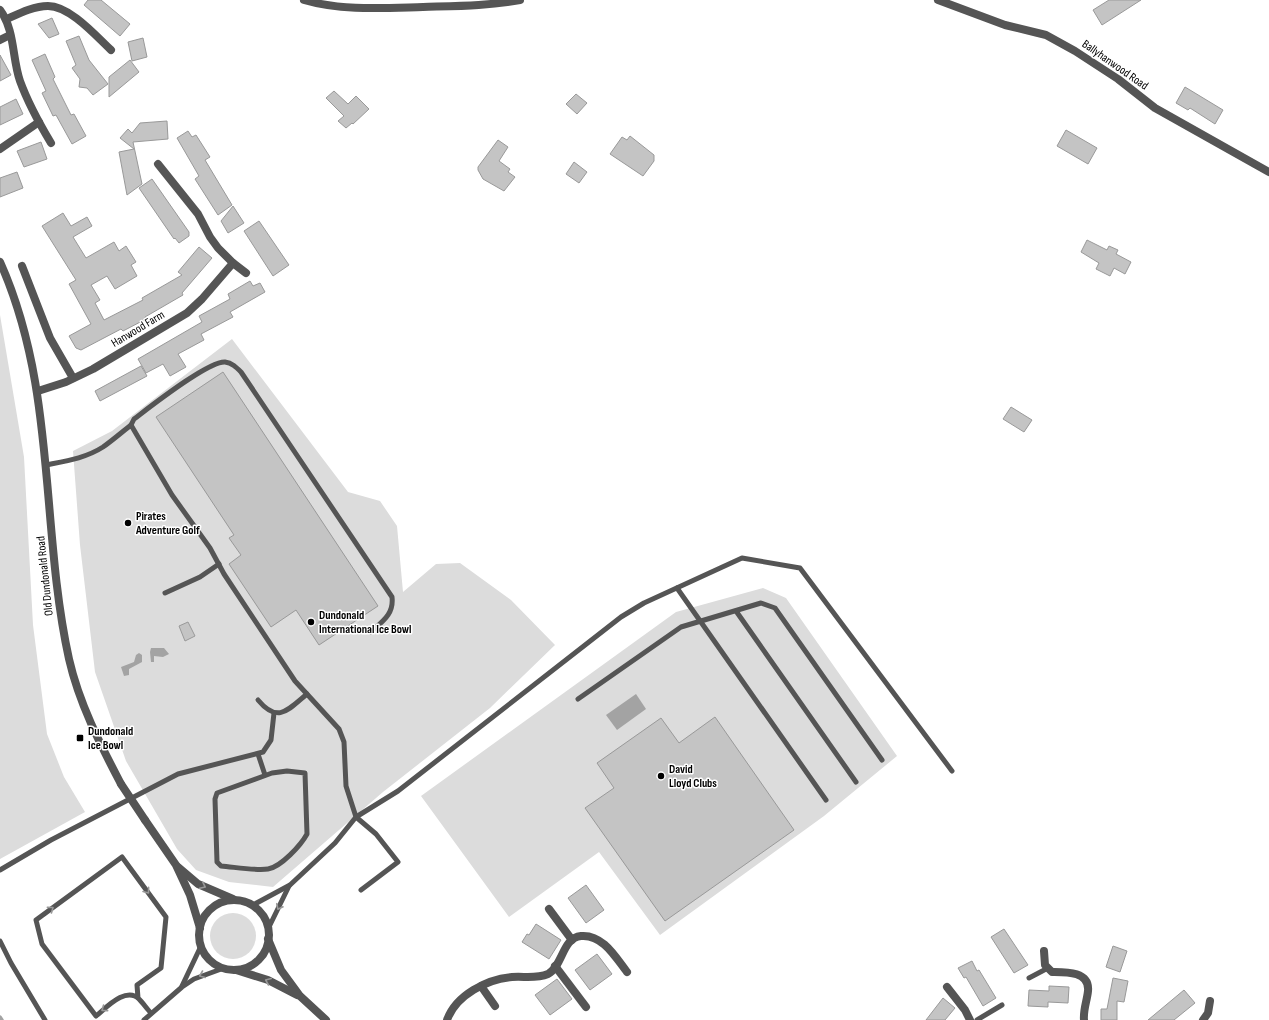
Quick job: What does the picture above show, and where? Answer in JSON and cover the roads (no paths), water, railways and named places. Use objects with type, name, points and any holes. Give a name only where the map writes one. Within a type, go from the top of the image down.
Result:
[{"type":"street","points":[[304,0],[317,4],[377,8],[493,6],[520,0]]},
{"type":"street","name":"Ballyhanwood Road","points":[[938,0],[1005,25],[1046,35],[1075,51],[1118,80],[1155,108],[1269,172]]},
{"type":"street","points":[[7,19],[31,8],[49,6],[67,11],[111,50]]},
{"type":"street","points":[[0,10],[7,19],[20,80],[39,122],[51,143]]},
{"type":"street","points":[[0,40],[10,35]]},
{"type":"street","points":[[0,149],[39,122]]},
{"type":"street","points":[[158,164],[198,214],[210,237],[218,248],[246,273]]},
{"type":"street","name":"Old Dundonald Road","points":[[0,262],[18,310],[38,391],[60,605],[69,659],[80,696],[96,736],[121,784],[176,865],[190,895],[200,928]]},
{"type":"street","name":"Hanwood Farm","points":[[38,391],[73,378],[115,356],[187,313],[202,299],[233,263]]},
{"type":"street","points":[[22,266],[50,338],[73,378]]},
{"type":"street","points":[[0,272],[7,278]]},
{"type":"street","name":"Old Dundonald Road","points":[[176,865],[198,884],[235,900]]},
{"type":"street","points":[[235,970],[245,968],[259,959],[265,951],[268,939],[268,929],[262,913],[253,905],[235,900],[225,901],[211,908],[205,915],[199,934],[201,946],[208,959],[224,968],[268,980],[300,996]]},
{"type":"street","points":[[549,909],[572,940]]},
{"type":"street","points":[[447,1020],[453,1006],[489,981],[540,976],[549,973],[572,940],[582,936],[592,937],[607,946],[627,972]]},
{"type":"street","points":[[268,939],[281,970],[300,996],[326,1020]]},
{"type":"street","points":[[1044,951],[1045,965],[1052,972],[1073,972],[1084,978],[1089,989],[1084,1020]]},
{"type":"street","points":[[555,966],[586,1007]]},
{"type":"street","points":[[481,986],[495,1006]]},
{"type":"street","points":[[947,987],[965,1010],[970,1020]]},
{"type":"street","points":[[1202,1020],[1208,1013],[1210,1001]]},
{"type":"lane","points":[[46,465],[70,461],[88,455],[104,446],[131,425],[134,419],[204,370],[223,362],[231,363],[241,372],[392,597],[393,606],[390,614],[371,632]]},
{"type":"lane","points":[[131,425],[172,495],[210,548],[295,681],[330,717],[338,729],[344,742],[346,786],[356,817],[376,834],[398,862],[361,890]]},
{"type":"lane","points":[[253,905],[290,885],[335,843],[356,817],[398,791],[620,617],[644,603],[742,558],[800,568],[952,771]]},
{"type":"lane","points":[[165,593],[200,577],[219,564]]},
{"type":"lane","points":[[677,588],[826,800]]},
{"type":"lane","points":[[578,699],[681,627],[761,603],[775,608],[882,760]]},
{"type":"lane","points":[[736,611],[856,782]]},
{"type":"lane","points":[[258,700],[266,710],[274,713],[284,712],[307,694]]},
{"type":"lane","points":[[0,870],[86,822],[178,774],[264,752],[271,740],[274,713]]},
{"type":"lane","points":[[258,754],[265,775]]},
{"type":"lane","points":[[287,771],[305,773],[307,834],[303,842],[279,865],[268,869],[221,866],[217,862],[215,799],[217,792],[265,775],[287,771]]},
{"type":"lane","points":[[122,857],[166,916],[161,968],[137,986],[96,1016],[42,944],[36,920],[122,857]]},
{"type":"lane","points":[[268,929],[290,885]]},
{"type":"lane","points":[[0,941],[11,963],[45,1020]]},
{"type":"lane","points":[[182,987],[201,946]]},
{"type":"lane","points":[[144,1020],[182,987],[202,975],[224,968]]},
{"type":"lane","points":[[1029,978],[1048,968]]},
{"type":"lane","points":[[137,986],[138,998]]},
{"type":"lane","points":[[124,995],[130,994],[138,998],[151,1013]]},
{"type":"lane","points":[[977,1020],[1002,1005]]},
{"type":"place","name":"Pirates Adventure Golf","points":[[128,523]]},
{"type":"place","name":"Dundonald International Ice Bowl","points":[[311,622]]},
{"type":"place","name":"Dundonald Ice Bowl","points":[[80,738]]},
{"type":"place","name":"David Lloyd Clubs","points":[[661,776]]}]
